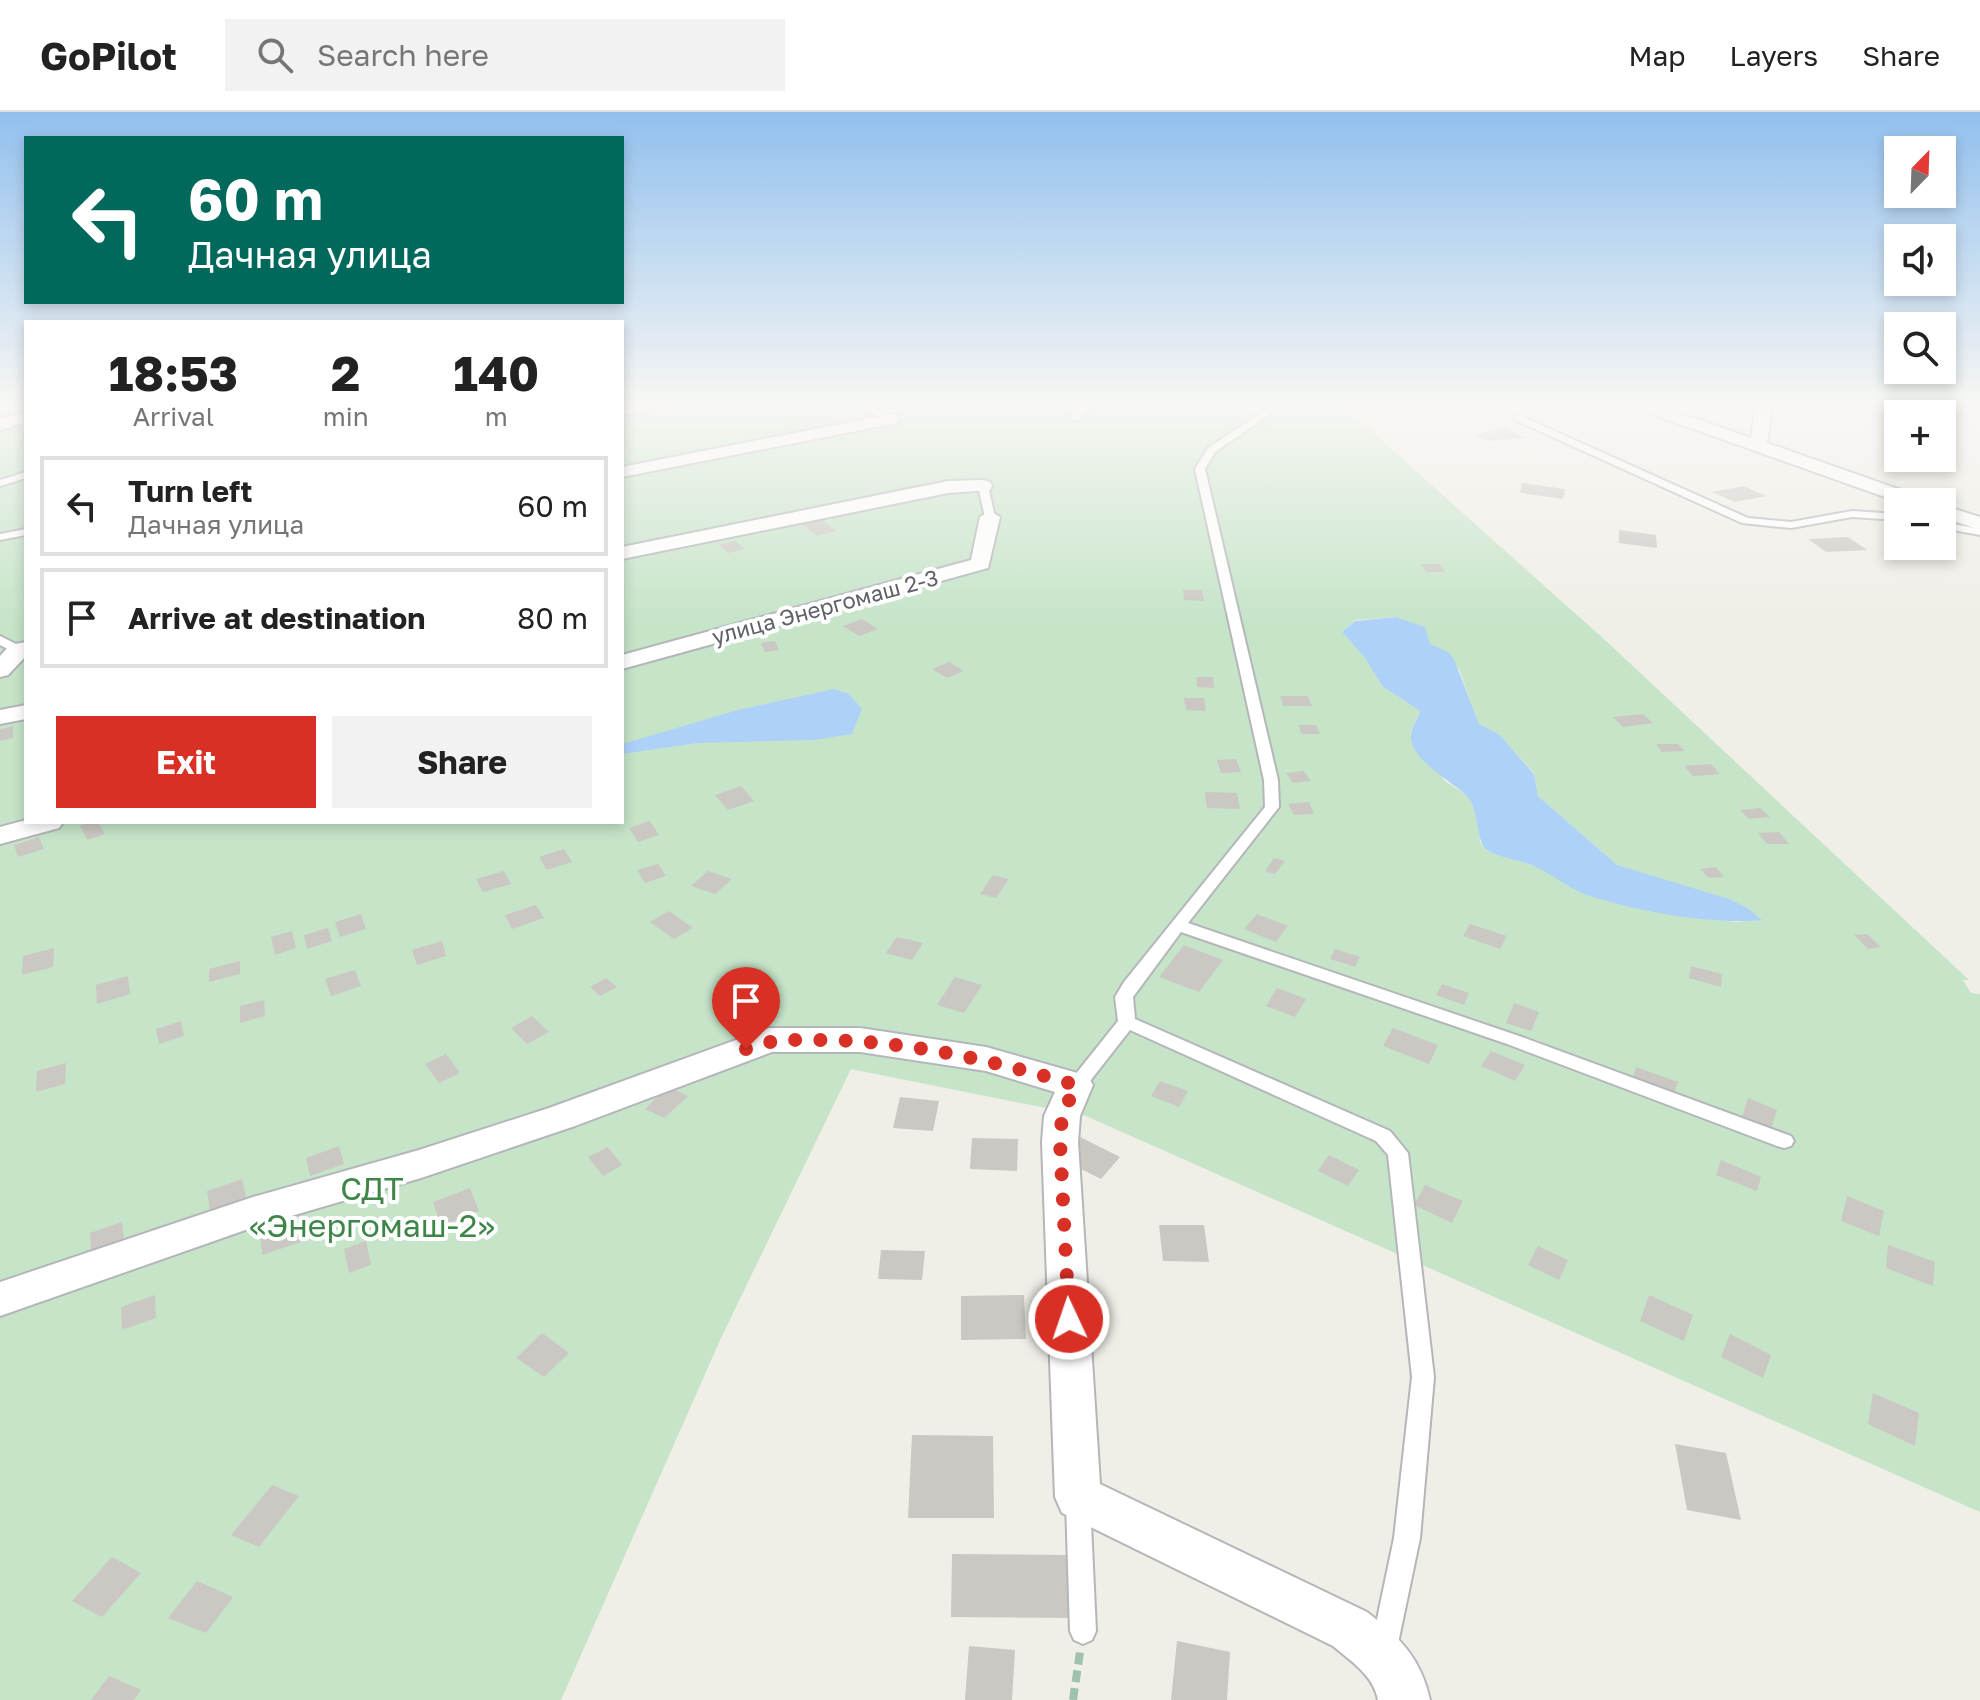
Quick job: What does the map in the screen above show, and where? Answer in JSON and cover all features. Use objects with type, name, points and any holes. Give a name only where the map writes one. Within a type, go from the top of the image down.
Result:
[{"type":"street","points":[[1848,477],[1884,490]]},
{"type":"street","points":[[624,553],[948,487],[983,486]]},
{"type":"street","points":[[1956,516],[1980,524]]},
{"type":"street","name":"улица Энергомаш 2-3","points":[[624,661],[981,564],[990,517]]},
{"type":"street","points":[[0,670],[15,646]]},
{"type":"street","points":[[0,717],[24,712]]},
{"type":"street","points":[[0,836],[42,824]]},
{"type":"street","points":[[0,1299],[253,1212],[421,1164],[562,1117],[769,1040],[860,1040],[986,1059],[1076,1085],[1062,1116],[1060,1142],[1078,1497],[1350,1629],[1382,1655],[1400,1680],[1404,1700]]},
{"type":"lane","points":[[0,483],[19,477]]},
{"type":"lane","points":[[1076,1085],[1127,1022],[1124,997],[1130,986],[1270,814],[1272,807],[1271,780],[1202,477]]},
{"type":"lane","points":[[1649,477],[1746,521],[1791,525],[1852,514],[1884,516]]},
{"type":"lane","points":[[983,486],[990,517]]},
{"type":"lane","points":[[1956,528],[1980,532]]},
{"type":"lane","points":[[0,537],[24,532]]},
{"type":"lane","points":[[1177,925],[1513,1040],[1784,1141]]},
{"type":"lane","points":[[1127,1022],[1383,1136],[1398,1153],[1423,1377],[1407,1538],[1396,1602],[1382,1655]]},
{"type":"lane","points":[[1078,1497],[1083,1631]]},
{"type":"path","points":[[1073,1700],[1083,1631]]},
{"type":"green space","name":"СДТ «Энергомаш-2»","points":[[0,477],[24,477],[24,824],[624,824],[624,477],[1423,477],[1606,641],[1969,980],[1963,980],[1971,993],[1980,994],[1980,1512],[1086,1116],[851,1069],[721,1338],[561,1700],[0,1700]],"holes":[[[1396,617],[1459,669],[1479,725],[1500,735],[1534,773],[1538,796],[1617,865],[1749,909],[1761,919],[1737,922],[1682,916],[1588,895],[1537,867],[1486,850],[1480,842],[1480,825],[1469,797],[1445,781],[1410,734],[1420,711],[1382,686],[1365,658],[1342,632],[1355,620]]]},
{"type":"water","points":[[1396,617],[1425,627],[1430,644],[1448,652],[1454,659],[1479,724],[1500,735],[1534,774],[1538,796],[1617,865],[1729,899],[1762,920],[1697,919],[1627,906],[1587,895],[1534,866],[1487,850],[1466,795],[1423,760],[1412,743],[1411,734],[1420,711],[1382,686],[1365,658],[1342,632],[1355,621]]},
{"type":"water","points":[[834,689],[849,694],[862,709],[852,734],[814,740],[697,743],[624,754],[624,743],[738,710]]},
{"type":"building","points":[[1522,483],[1565,489],[1563,499],[1520,493]]},
{"type":"building","points":[[1743,486],[1766,496],[1735,502],[1712,492]]},
{"type":"building","points":[[820,519],[837,531],[817,536],[801,523]]},
{"type":"building","points":[[1619,530],[1656,535],[1657,548],[1619,543]]},
{"type":"building","points":[[1848,537],[1867,550],[1826,552],[1808,539]]},
{"type":"building","points":[[735,541],[745,549],[728,553],[719,545]]},
{"type":"building","points":[[1421,564],[1440,564],[1445,572],[1426,572]]},
{"type":"building","points":[[1183,590],[1202,590],[1204,601],[1184,600]]},
{"type":"building","points":[[862,619],[878,629],[859,636],[843,626]]},
{"type":"building","points":[[775,641],[779,650],[765,652],[761,643]]},
{"type":"building","points":[[949,662],[964,671],[947,678],[932,669]]},
{"type":"building","points":[[1197,677],[1213,677],[1214,688],[1197,687]]},
{"type":"building","points":[[1280,696],[1308,696],[1312,706],[1283,706]]},
{"type":"building","points":[[1184,698],[1204,698],[1206,711],[1186,710]]},
{"type":"building","points":[[1643,714],[1653,723],[1623,727],[1613,717]]},
{"type":"building","points":[[1298,725],[1316,725],[1320,734],[1302,734]]},
{"type":"building","points":[[13,726],[13,738],[0,741],[0,729]]},
{"type":"building","points":[[1656,744],[1678,744],[1685,751],[1662,752]]},
{"type":"building","points":[[1236,759],[1241,772],[1221,773],[1217,760]]},
{"type":"building","points":[[1711,764],[1720,774],[1693,776],[1684,766]]},
{"type":"building","points":[[1304,771],[1311,781],[1293,783],[1286,773]]},
{"type":"building","points":[[741,786],[754,801],[728,810],[715,795]]},
{"type":"building","points":[[1205,792],[1237,793],[1240,809],[1207,808]]},
{"type":"building","points":[[1309,802],[1314,814],[1294,815],[1288,804]]},
{"type":"building","points":[[1760,808],[1770,817],[1749,819],[1740,810]]},
{"type":"building","points":[[650,821],[659,835],[638,842],[629,828]]},
{"type":"building","points":[[99,824],[105,834],[87,840],[80,826]]},
{"type":"building","points":[[1779,832],[1789,844],[1767,844],[1758,833]]},
{"type":"building","points":[[39,837],[44,849],[18,857],[14,845]]},
{"type":"building","points":[[564,849],[572,862],[547,870],[539,857]]},
{"type":"building","points":[[1274,858],[1285,861],[1275,874],[1265,871]]},
{"type":"building","points":[[658,864],[666,876],[645,883],[637,870]]},
{"type":"building","points":[[1716,867],[1724,877],[1709,878],[1700,869]]},
{"type":"building","points":[[504,871],[511,884],[483,892],[476,879]]},
{"type":"building","points":[[708,871],[732,879],[715,894],[691,886]]},
{"type":"building","points":[[993,875],[1009,879],[996,898],[980,894]]},
{"type":"building","points":[[536,905],[544,918],[512,929],[505,915]]},
{"type":"building","points":[[669,911],[693,928],[674,939],[650,922]]},
{"type":"building","points":[[361,914],[366,929],[340,937],[335,922]]},
{"type":"building","points":[[1257,914],[1288,926],[1276,942],[1244,929]]},
{"type":"building","points":[[1470,924],[1507,936],[1500,949],[1463,936]]},
{"type":"building","points":[[328,928],[332,941],[307,949],[304,935]]},
{"type":"building","points":[[292,931],[296,948],[275,955],[271,937]]},
{"type":"building","points":[[1867,934],[1881,947],[1868,949],[1854,935]]},
{"type":"building","points":[[897,937],[923,943],[912,960],[886,953]]},
{"type":"building","points":[[442,941],[446,956],[417,965],[412,950]]},
{"type":"building","points":[[1184,945],[1223,960],[1199,992],[1159,977]]},
{"type":"building","points":[[54,948],[53,967],[22,975],[23,956]]},
{"type":"building","points":[[1335,949],[1360,957],[1355,967],[1330,959]]},
{"type":"building","points":[[240,961],[240,974],[209,982],[209,969]]},
{"type":"building","points":[[1691,966],[1722,974],[1721,987],[1689,978]]},
{"type":"building","points":[[355,970],[361,986],[331,996],[325,979]]},
{"type":"building","points":[[128,976],[130,994],[97,1004],[96,985]]},
{"type":"building","points":[[955,977],[982,985],[964,1013],[937,1005]]},
{"type":"building","points":[[606,978],[617,987],[600,996],[590,987]]},
{"type":"building","points":[[1442,984],[1469,993],[1464,1005],[1436,995]]},
{"type":"building","points":[[1277,988],[1306,999],[1295,1017],[1266,1006]]},
{"type":"building","points":[[264,1000],[265,1016],[240,1023],[240,1006]]},
{"type":"building","points":[[1514,1003],[1539,1012],[1531,1031],[1506,1023]]},
{"type":"building","points":[[532,1016],[549,1032],[527,1044],[511,1028]]},
{"type":"building","points":[[181,1021],[184,1036],[159,1044],[156,1029]]},
{"type":"building","points":[[1393,1028],[1438,1045],[1429,1064],[1383,1046]]},
{"type":"building","points":[[1491,1051],[1525,1065],[1515,1081],[1481,1066]]},
{"type":"building","points":[[446,1054],[460,1073],[439,1083],[425,1064]]},
{"type":"building","points":[[66,1063],[65,1084],[36,1092],[37,1071]]},
{"type":"building","points":[[1636,1067],[1678,1082],[1674,1093],[1633,1078]]},
{"type":"building","points":[[1160,1081],[1188,1091],[1179,1107],[1151,1096]]},
{"type":"building","points":[[668,1086],[688,1096],[664,1118],[645,1109]]},
{"type":"building","points":[[900,1097],[939,1101],[933,1131],[893,1128]]},
{"type":"building","points":[[1748,1098],[1777,1110],[1771,1129],[1742,1117]]},
{"type":"building","points":[[1080,1137],[1120,1157],[1101,1179],[1061,1159]]},
{"type":"building","points":[[972,1138],[1018,1139],[1017,1171],[970,1169]]},
{"type":"building","points":[[339,1146],[344,1164],[310,1176],[306,1158]]},
{"type":"building","points":[[608,1147],[622,1165],[603,1176],[588,1157]]},
{"type":"building","points":[[1329,1155],[1359,1170],[1348,1186],[1318,1171]]},
{"type":"building","points":[[1721,1160],[1761,1177],[1757,1191],[1716,1175]]},
{"type":"building","points":[[242,1179],[246,1198],[210,1211],[207,1191]]},
{"type":"building","points":[[1425,1185],[1463,1201],[1452,1223],[1414,1205]]},
{"type":"building","points":[[470,1188],[479,1211],[441,1226],[433,1202]]},
{"type":"building","points":[[1847,1196],[1884,1211],[1879,1236],[1841,1221]]},
{"type":"building","points":[[297,1219],[301,1242],[262,1255],[260,1231]]},
{"type":"building","points":[[122,1222],[124,1242],[91,1254],[90,1233]]},
{"type":"building","points":[[1159,1225],[1204,1225],[1209,1262],[1163,1261]]},
{"type":"building","points":[[366,1241],[371,1265],[349,1273],[344,1249]]},
{"type":"building","points":[[1888,1245],[1935,1262],[1933,1286],[1886,1268]]},
{"type":"building","points":[[1538,1246],[1568,1260],[1559,1280],[1528,1265]]},
{"type":"building","points":[[881,1250],[925,1251],[922,1280],[878,1279]]},
{"type":"building","points":[[155,1295],[156,1318],[122,1330],[121,1307]]},
{"type":"building","points":[[1024,1295],[1026,1339],[961,1340],[961,1296]]},
{"type":"building","points":[[1649,1295],[1693,1315],[1684,1341],[1640,1321]]},
{"type":"building","points":[[542,1333],[569,1353],[544,1377],[516,1358]]},
{"type":"building","points":[[1730,1334],[1771,1355],[1763,1378],[1721,1357]]},
{"type":"building","points":[[1873,1393],[1919,1413],[1915,1446],[1868,1424]]},
{"type":"building","points":[[912,1435],[993,1436],[994,1518],[908,1518]]},
{"type":"building","points":[[1675,1444],[1726,1453],[1741,1520],[1687,1510]]},
{"type":"building","points":[[272,1485],[299,1496],[259,1547],[231,1535]]},
{"type":"building","points":[[952,1554],[1069,1555],[1072,1618],[951,1617]]},
{"type":"building","points":[[112,1557],[141,1573],[102,1617],[72,1601]]},
{"type":"building","points":[[197,1581],[233,1597],[206,1633],[168,1618]]},
{"type":"building","points":[[1177,1641],[1230,1652],[1227,1700],[1171,1700]]},
{"type":"building","points":[[969,1646],[1015,1650],[1012,1700],[965,1700]]},
{"type":"building","points":[[109,1676],[141,1690],[134,1700],[91,1700]]},
{"type":"route","points":[[746,1049],[769,1040],[860,1040],[986,1059],[1076,1085],[1062,1116],[1060,1142],[1069,1319]]}]
